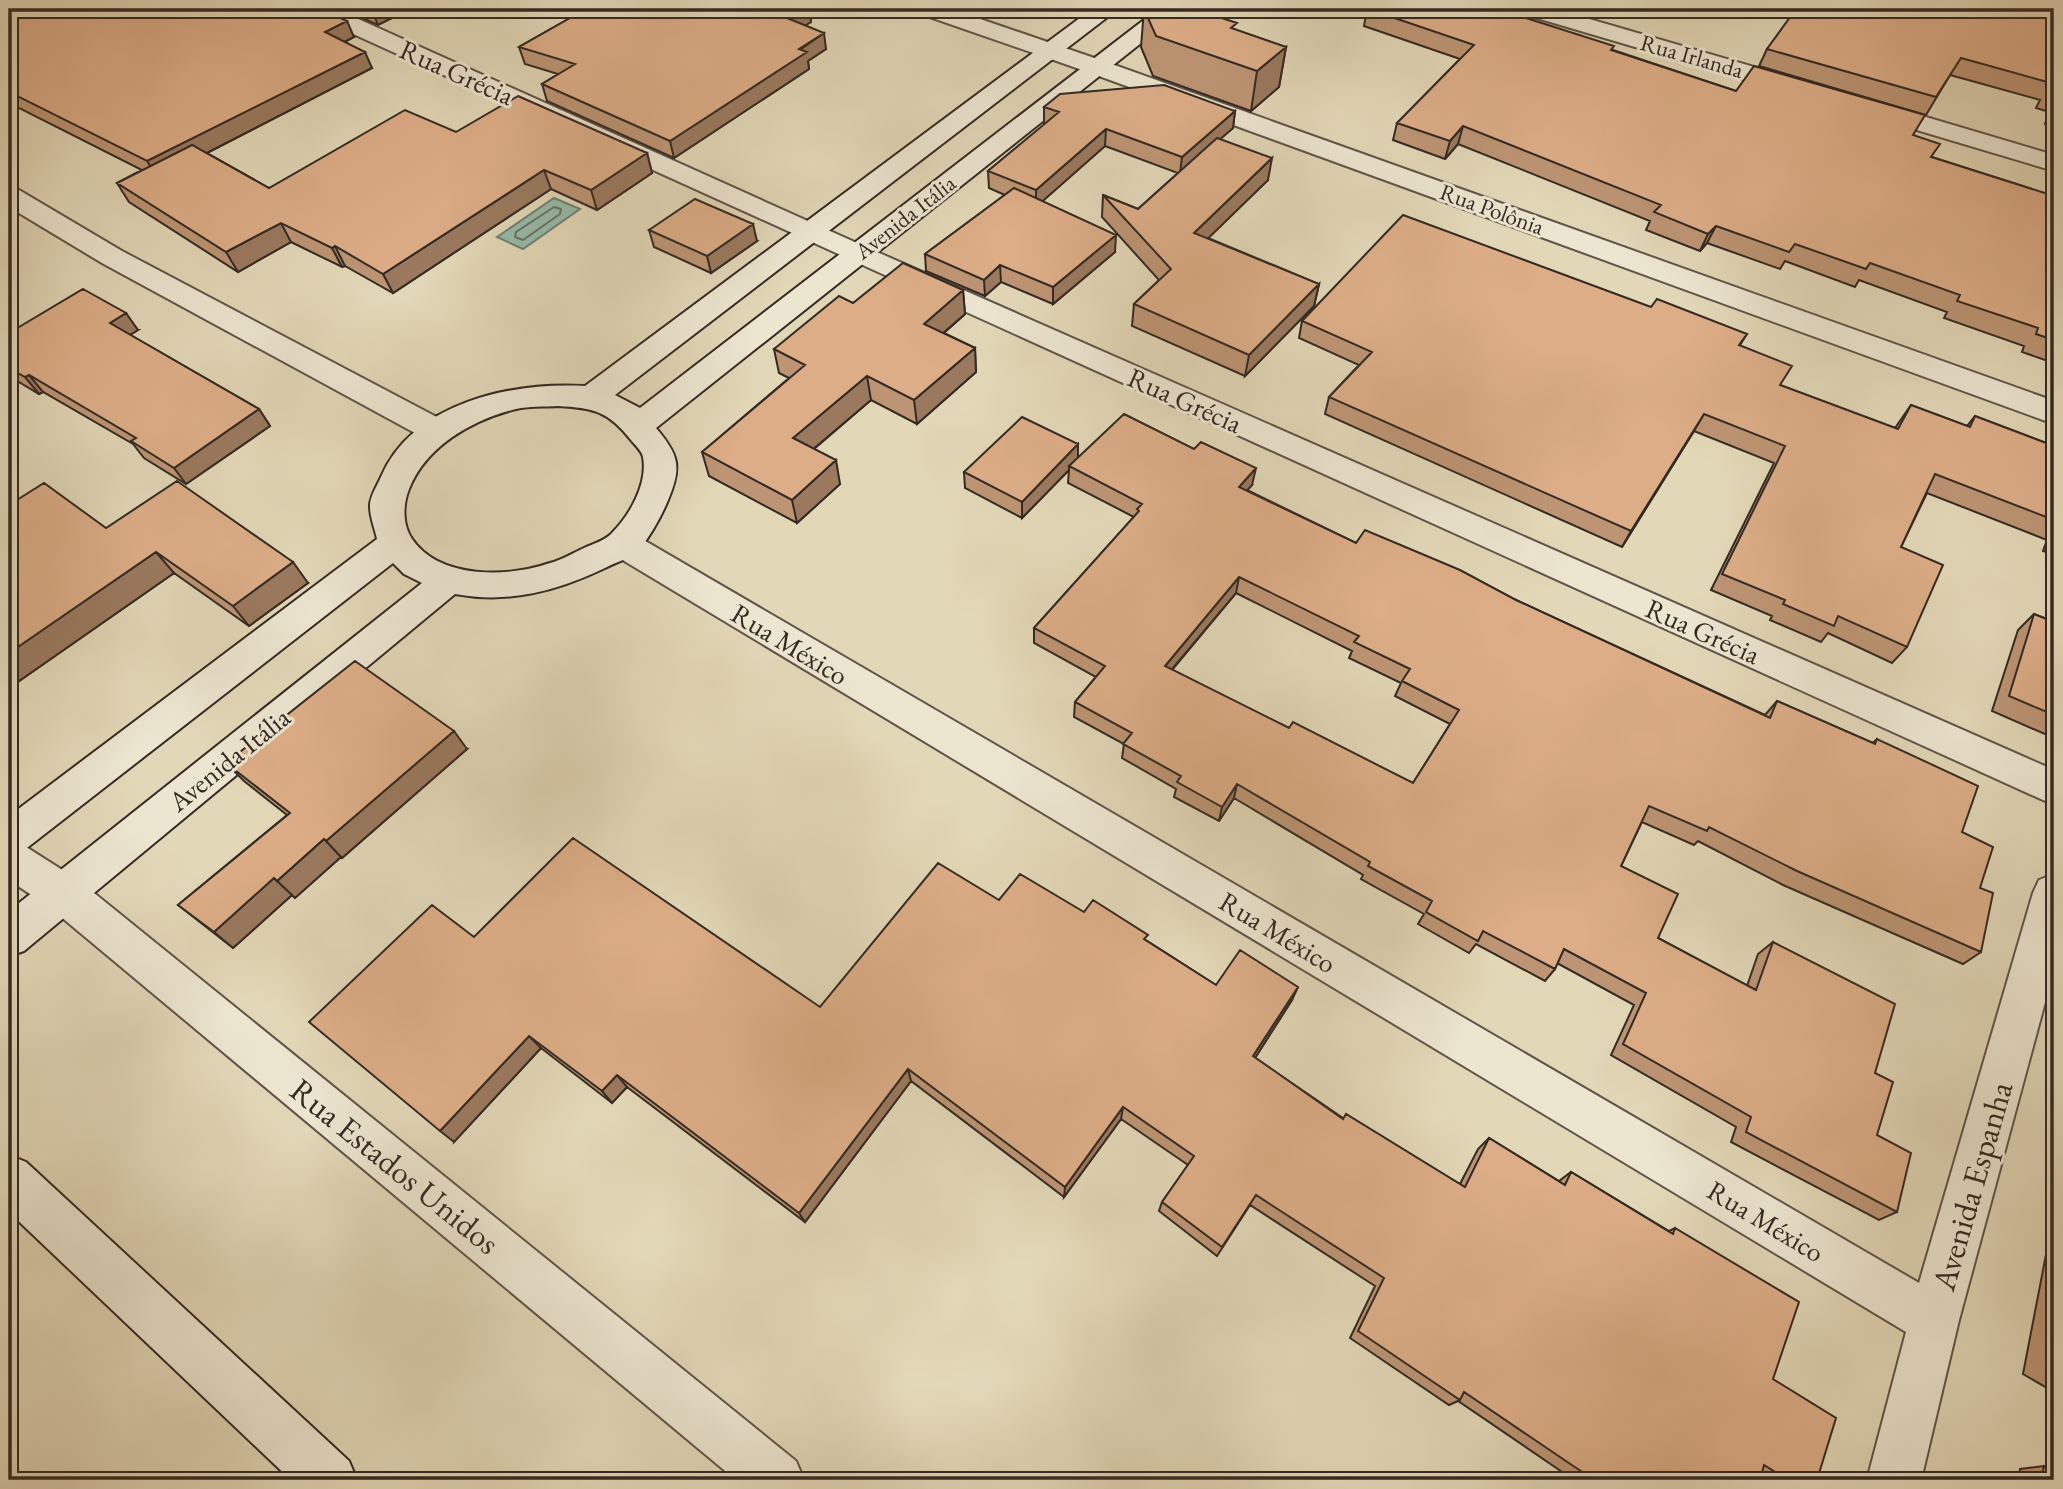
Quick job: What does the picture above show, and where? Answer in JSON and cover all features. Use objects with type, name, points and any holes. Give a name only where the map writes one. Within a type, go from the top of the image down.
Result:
[{"type":"street","name":"Rua Grécia","points":[[317,9],[858,254],[2054,788]]},
{"type":"street","name":"Rua Polônia","points":[[929,9],[2054,412]]},
{"type":"street","name":"Avenida Itália","points":[[591,397],[1106,9]]},
{"type":"street","name":"Avenida Itália","points":[[639,425],[1172,9]]},
{"type":"street","name":"Rua Irlanda","points":[[1531,9],[1826,96]]},
{"type":"street","points":[[1853,103],[2054,163]]},
{"type":"street","points":[[9,196],[111,257],[437,431]]},
{"type":"street","points":[[558,395],[591,397],[625,412],[639,425],[659,453],[659,482],[647,511],[622,544],[558,575],[521,583],[483,586],[449,580],[416,565],[395,543],[386,505],[402,466],[437,431],[475,411],[516,398],[558,395]]},
{"type":"street","points":[[9,839],[395,543]]},
{"type":"street","name":"Rua México","points":[[622,544],[1934,1320]]},
{"type":"street","name":"Avenida Itália","points":[[9,937],[449,580]]},
{"type":"street","name":"Rua Estados Unidos","points":[[9,858],[63,893],[777,1480]]},
{"type":"street","name":"Avenida Espanha","points":[[1894,1480],[1934,1320],[2054,893]]},
{"type":"street","points":[[9,1179],[330,1480]]},
{"type":"water","points":[[554,198],[580,209],[523,249],[497,237]]},
{"type":"building","points":[[9,9],[320,9],[347,21],[325,32],[365,52],[147,161],[9,92]]},
{"type":"building","points":[[586,9],[803,9],[787,18],[824,33],[799,49],[807,52],[670,141],[542,84],[575,64],[519,47]]},
{"type":"building","points":[[1144,9],[1194,9],[1237,23],[1231,28],[1286,47],[1257,71],[1156,36]]},
{"type":"building","points":[[1368,9],[1506,9],[1504,11],[1614,46],[1611,50],[1736,91],[1754,66],[1925,115],[1913,135],[1940,144],[1931,157],[2054,196],[2054,340],[2036,334],[2038,328],[1957,301],[1960,295],[1870,263],[1866,269],[1795,244],[1789,252],[1716,226],[1708,234],[1654,212],[1661,205],[1463,126],[1450,141],[1397,123],[1474,45]]},
{"type":"building","points":[[1796,9],[2054,9],[2054,92],[2048,91],[2051,83],[1961,58],[1936,97],[1767,49]]},
{"type":"building","points":[[1164,85],[1235,111],[1182,157],[1106,129],[1036,190],[988,171],[1059,112],[1044,107],[1060,94]]},
{"type":"building","points":[[518,96],[647,153],[591,190],[544,170],[383,274],[335,246],[332,248],[281,223],[226,252],[117,183],[192,145],[269,188],[405,110],[456,132]]},
{"type":"building","points":[[1217,138],[1272,158],[1194,233],[1319,284],[1249,355],[1134,304],[1171,269],[1103,195],[1138,209]]},
{"type":"building","points":[[1014,188],[1116,235],[1053,287],[1000,265],[984,280],[925,254]]},
{"type":"building","points":[[695,199],[753,224],[707,256],[649,230]]},
{"type":"building","points":[[1403,215],[1651,307],[1657,299],[1747,334],[1739,345],[1792,366],[1780,385],[1898,429],[1911,405],[1970,427],[1975,416],[2054,446],[2054,520],[1935,474],[1901,547],[1943,565],[1907,647],[1838,616],[1834,626],[1783,604],[1785,600],[1722,574],[1785,446],[1704,414],[1631,531],[1329,397],[1372,352],[1302,321]]},
{"type":"building","points":[[903,263],[963,290],[924,324],[975,348],[914,400],[867,376],[793,438],[836,460],[792,500],[702,452],[805,365],[774,349],[839,296],[853,303]]},
{"type":"building","points":[[83,289],[126,313],[110,323],[259,409],[174,468],[131,441],[136,438],[29,375],[25,377],[9,368],[9,333]]},
{"type":"building","points":[[1124,414],[1194,449],[1201,442],[1256,468],[1239,487],[1356,543],[1365,530],[1460,570],[1516,600],[1770,718],[1777,701],[1875,744],[1877,739],[1978,786],[1962,832],[1993,847],[1980,888],[1993,893],[1981,952],[1797,871],[1709,827],[1707,831],[1649,806],[1621,866],[1678,894],[1658,938],[1756,990],[1773,942],[1895,1004],[1875,1073],[1893,1082],[1877,1135],[1911,1153],[1897,1212],[1746,1132],[1751,1117],[1623,1044],[1646,993],[1564,949],[1555,969],[1483,931],[1478,941],[1426,912],[1432,901],[1368,866],[1370,862],[1237,784],[1222,807],[1177,782],[1181,776],[1123,744],[1132,733],[1075,702],[1105,666],[1034,628],[1139,511],[1137,509],[1142,504],[1069,466]],"holes":[[[1239,577],[1359,636],[1354,642],[1410,669],[1402,681],[1459,710],[1413,783],[1293,722],[1289,728],[1165,666]]]},
{"type":"building","points":[[1022,417],[1078,444],[1022,502],[964,472]]},
{"type":"building","points":[[177,481],[293,562],[233,606],[156,552],[9,653],[9,505],[44,483],[106,528]]},
{"type":"building","points":[[2034,614],[2054,622],[2054,715],[2009,696]]},
{"type":"building","points":[[355,661],[454,731],[326,841],[324,839],[277,881],[274,878],[214,932],[178,905],[290,813],[226,763]]},
{"type":"building","points":[[573,838],[820,1007],[938,863],[999,900],[1020,874],[1084,912],[1093,900],[1148,935],[1144,939],[1216,985],[1240,950],[1298,987],[1253,1056],[1343,1119],[1346,1114],[1465,1187],[1489,1138],[1565,1185],[1571,1172],[1673,1234],[1675,1228],[1799,1302],[1773,1379],[1836,1418],[1817,1480],[1788,1480],[1764,1465],[1760,1480],[1594,1480],[1464,1392],[1460,1400],[1358,1331],[1384,1278],[1256,1195],[1222,1247],[1162,1202],[1194,1156],[1123,1107],[1065,1187],[908,1069],[799,1213],[617,1075],[602,1091],[529,1036],[440,1131],[309,1022],[432,905],[474,937]]},
{"type":"building","points":[[2054,1325],[2054,1374],[2046,1369]]},
{"type":"building","points":[[2044,1466],[2054,1472],[2054,1480],[2041,1480]]}]
